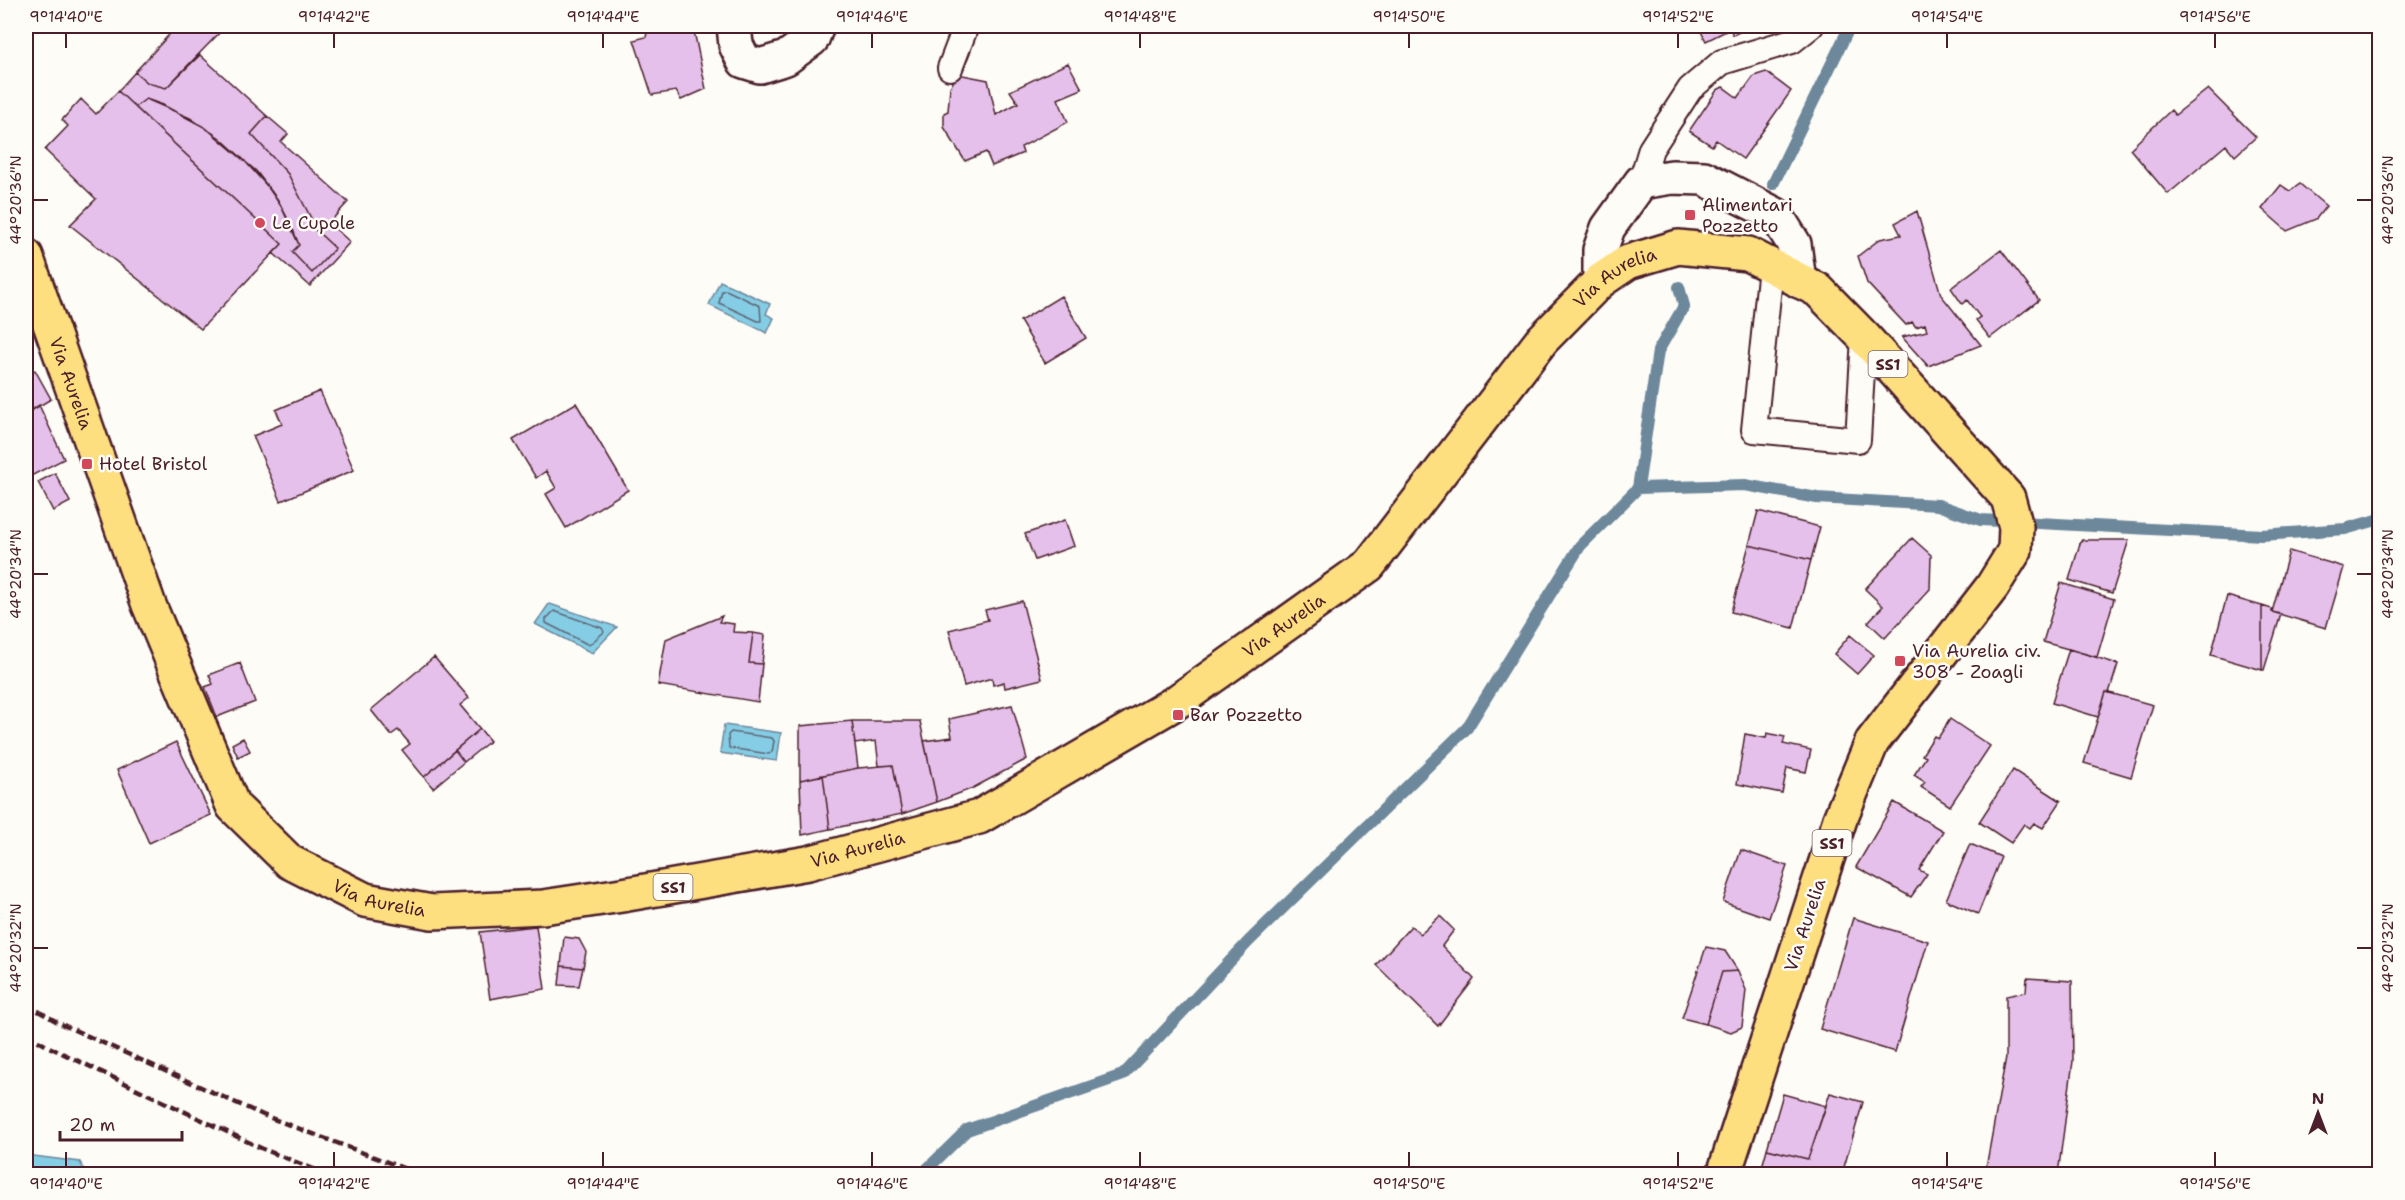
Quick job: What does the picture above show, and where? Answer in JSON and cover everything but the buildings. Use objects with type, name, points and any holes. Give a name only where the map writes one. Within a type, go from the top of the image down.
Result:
[{"type":"main road","name":"Via Aurelia","points":[[26,256],[149,605],[233,806],[290,862],[365,900],[432,912],[543,907],[808,863],[979,817],[1175,703],[1369,565],[1542,340],[1600,281],[1628,262],[1678,247],[1773,267],[1818,290],[1864,337],[2008,498],[2016,527],[2015,550],[1992,587],[1872,742],[1840,819],[1724,1174]]},
{"type":"street","points":[[734,26],[736,45],[744,61],[760,66],[786,58],[812,39],[818,26]]},
{"type":"street","points":[[1600,281],[1600,250],[1608,228],[1641,182],[1672,177],[1704,178],[1776,215],[1794,244],[1773,267]]},
{"type":"lane","points":[[950,68],[966,26]]},
{"type":"lane","points":[[1641,182],[1651,149],[1690,88],[1722,62],[1792,41],[1811,26]]},
{"type":"lane","points":[[1773,267],[1754,430],[1858,440],[1864,337]]},
{"type":"water","points":[[720,281],[770,304],[766,314],[774,318],[767,333],[709,305]]},
{"type":"water","points":[[549,604],[617,627],[592,653],[535,624]]},
{"type":"water","points":[[724,725],[781,733],[777,761],[720,753]]},
{"type":"water","points":[[26,1155],[80,1162],[86,1174],[26,1174]]},
{"type":"waterway","points":[[1773,184],[1850,26]]},
{"type":"waterway","points":[[922,1174],[967,1130],[1123,1075],[1249,941],[1467,728],[1580,546],[1638,488],[1658,351],[1684,306],[1679,287]]},
{"type":"waterway","points":[[1638,488],[1745,485],[1817,498],[1938,505],[1981,520],[2262,535],[2345,529],[2380,519]]},
{"type":"railway","points":[[26,1004],[61,1024],[263,1115],[419,1174]]},
{"type":"railway","points":[[26,1034],[263,1149],[326,1174]]},
{"type":"place","name":"Alimentari Pozzetto","points":[[1690,215]]},
{"type":"place","name":"Le Cupole","points":[[260,223]]},
{"type":"place","name":"Hotel Bristol","points":[[87,464]]},
{"type":"place","name":"Via Aurelia civ. 308 - Zoagli","points":[[1900,661]]},
{"type":"place","name":"Bar Pozzetto","points":[[1178,715]]}]
